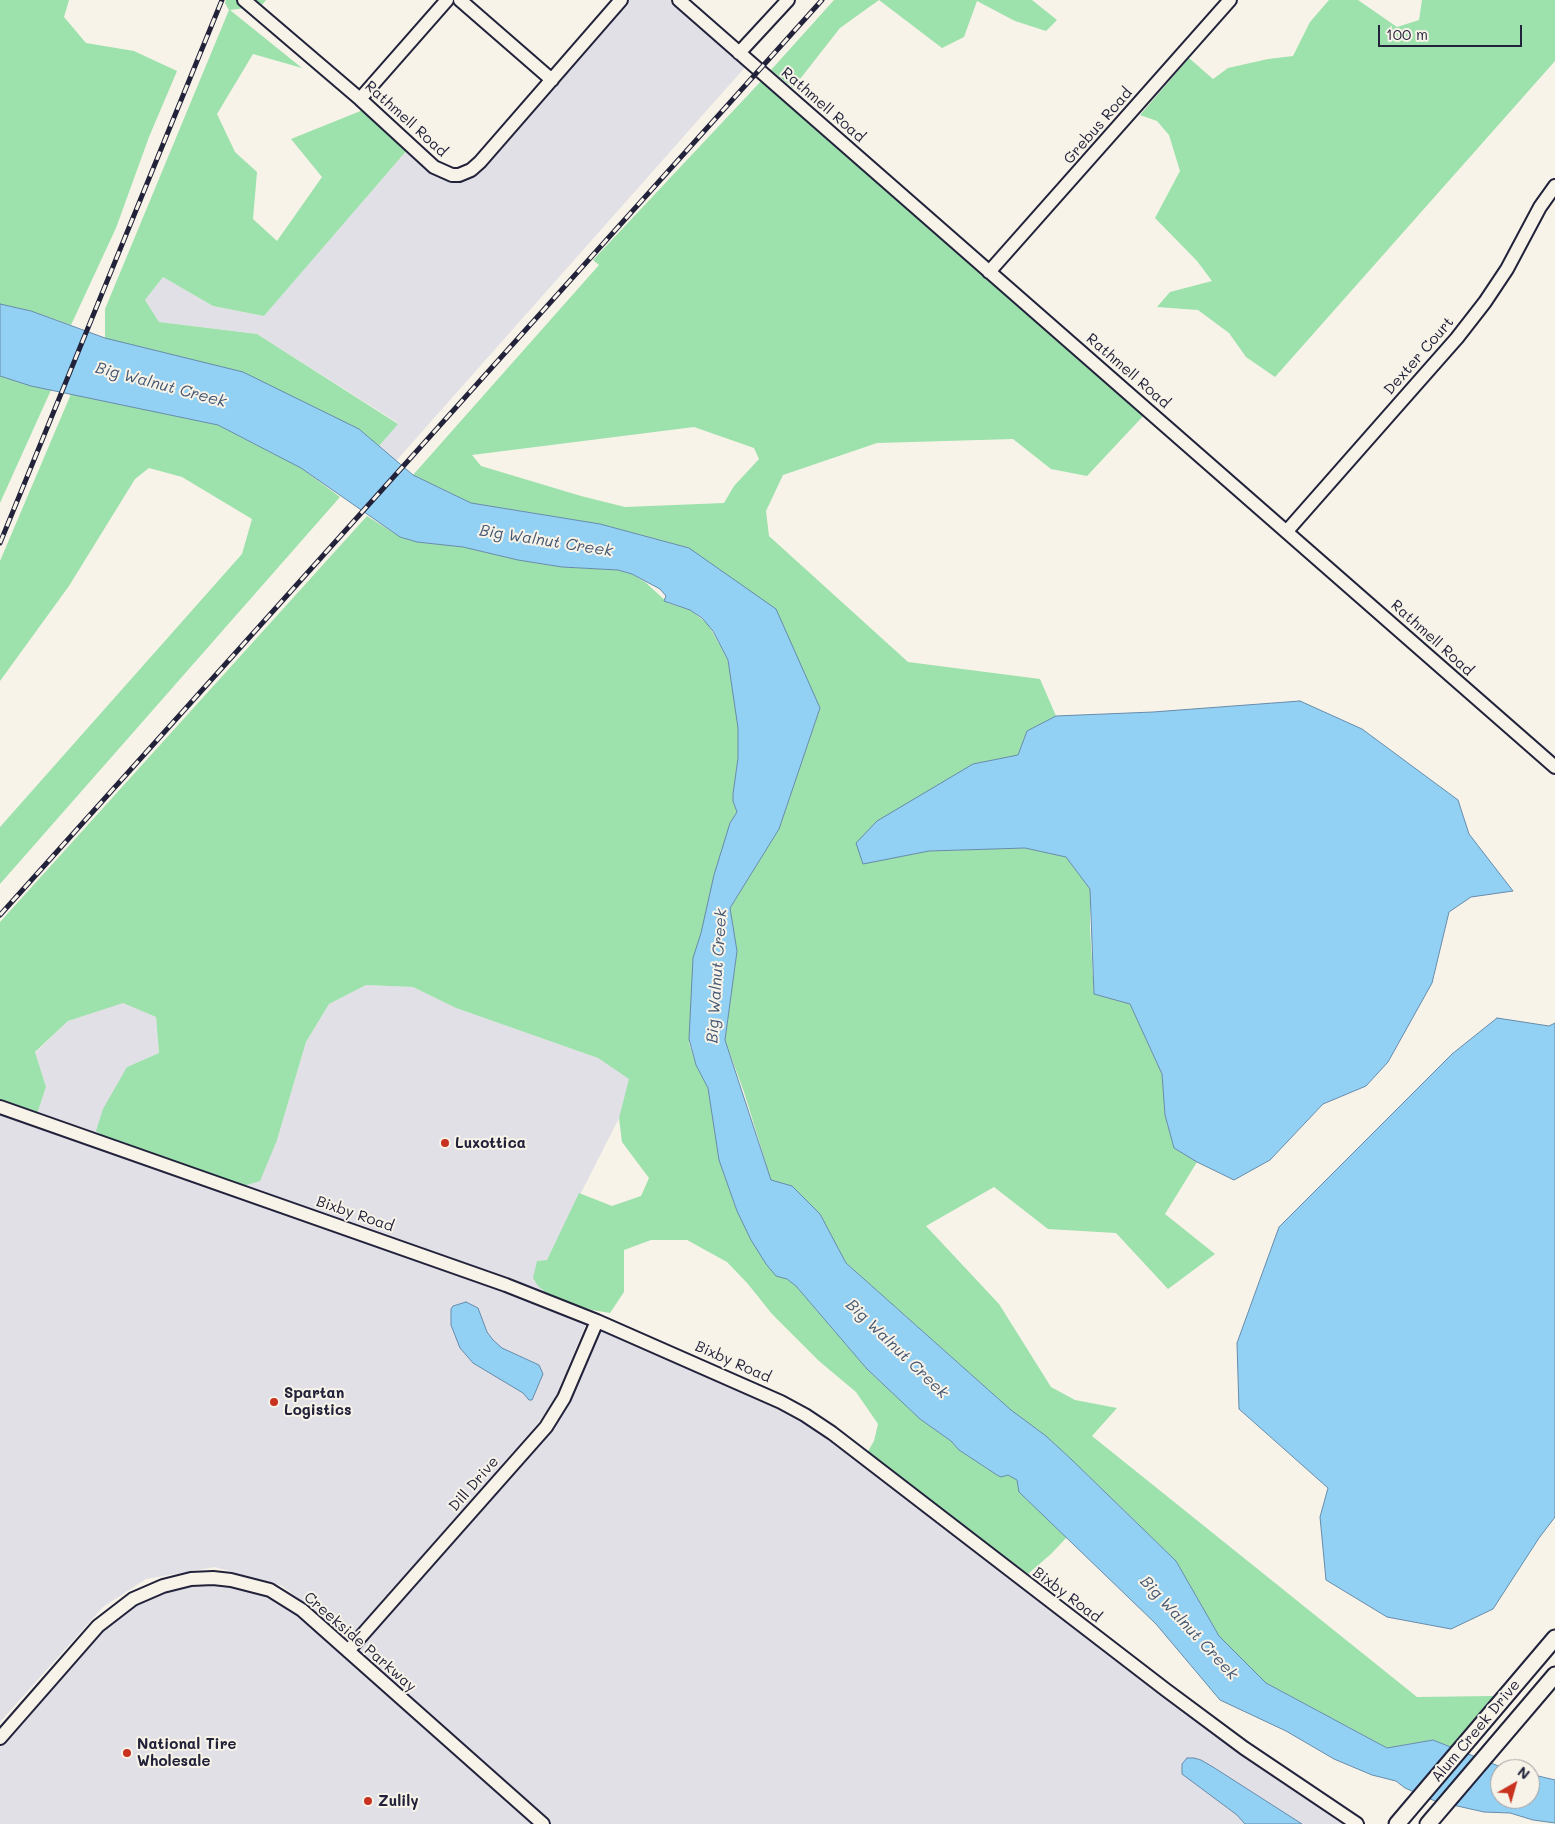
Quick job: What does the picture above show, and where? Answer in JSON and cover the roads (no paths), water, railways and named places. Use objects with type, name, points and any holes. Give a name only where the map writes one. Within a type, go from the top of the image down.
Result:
[{"type":"main road","name":"Alum Creek Drive","points":[[1397,1823],[1555,1638]]},
{"type":"main road","name":"Alum Creek Drive","points":[[1428,1824],[1555,1675]]},
{"type":"street","name":"Rathmell Road","points":[[244,0],[360,99],[434,167],[446,174],[459,175],[472,170],[480,162],[621,0]]},
{"type":"street","points":[[360,99],[447,0]]},
{"type":"street","points":[[460,0],[552,80]]},
{"type":"street","name":"Rathmell Road","points":[[679,0],[1555,767]]},
{"type":"street","points":[[739,53],[788,0]]},
{"type":"street","name":"Grebus Road","points":[[989,272],[1230,0]]},
{"type":"street","name":"Dexter Court","points":[[1287,532],[1474,317],[1507,269],[1536,215],[1555,186]]},
{"type":"street","name":"Bixby Road","points":[[0,1107],[506,1285],[597,1321],[760,1392],[806,1415],[1244,1748],[1357,1824]]},
{"type":"street","name":"Dill Drive","points":[[348,1651],[546,1427],[564,1398],[597,1321]]},
{"type":"street","name":"Creekside Parkway","points":[[0,1738],[98,1626],[133,1598],[173,1583],[191,1579],[213,1578],[251,1584],[270,1590],[302,1610],[543,1824]]},
{"type":"water","name":"Big Walnut Creek","points":[[0,304],[31,311],[105,338],[243,372],[359,429],[413,475],[471,503],[600,524],[689,548],[776,609],[820,708],[779,829],[730,908],[737,951],[725,1040],[771,1180],[792,1186],[820,1214],[846,1263],[1011,1410],[1046,1436],[1176,1561],[1219,1636],[1266,1683],[1387,1748],[1433,1740],[1490,1763],[1490,1809],[1540,1809],[1540,1776],[1555,1780],[1555,1823],[1533,1820],[1510,1813],[1484,1812],[1435,1801],[1405,1788],[1396,1781],[1372,1775],[1334,1759],[1286,1731],[1220,1700],[1156,1624],[1019,1492],[1017,1480],[1008,1475],[1001,1477],[997,1475],[959,1450],[951,1441],[920,1419],[867,1369],[796,1286],[787,1279],[776,1276],[766,1264],[751,1240],[737,1211],[719,1160],[708,1088],[696,1065],[689,1039],[693,958],[701,933],[714,875],[730,823],[737,812],[733,801],[733,794],[738,758],[738,728],[728,660],[713,631],[702,618],[690,610],[664,601],[666,596],[660,589],[632,574],[618,570],[562,567],[518,560],[463,547],[417,542],[400,537],[301,468],[218,425],[31,386],[0,376]]},
{"type":"water","points":[[1300,701],[1362,729],[1458,800],[1469,834],[1513,891],[1471,897],[1449,912],[1432,983],[1388,1062],[1366,1086],[1323,1104],[1270,1160],[1234,1180],[1197,1162],[1174,1148],[1165,1115],[1162,1074],[1130,1004],[1094,994],[1090,889],[1066,857],[1025,848],[929,851],[863,864],[856,843],[877,821],[973,764],[1018,755],[1027,731],[1056,716],[1153,712]]},
{"type":"water","points":[[1497,1018],[1549,1026],[1555,1023],[1555,1517],[1539,1538],[1493,1609],[1451,1629],[1387,1617],[1326,1580],[1320,1517],[1328,1488],[1239,1409],[1237,1343],[1279,1227],[1452,1054]]},
{"type":"water","points":[[466,1302],[478,1308],[487,1332],[502,1348],[539,1365],[543,1374],[532,1400],[529,1400],[523,1393],[473,1363],[460,1348],[451,1325],[451,1309],[453,1306]]},
{"type":"water","points":[[1187,1758],[1201,1760],[1302,1824],[1245,1824],[1237,1815],[1182,1774],[1182,1764]]},
{"type":"railway","points":[[0,543],[222,0]]},
{"type":"railway","points":[[0,915],[822,0]]},
{"type":"place","name":"Luxottica","points":[[445,1143]]},
{"type":"place","name":"Spartan Logistics","points":[[274,1402]]},
{"type":"place","name":"National Tire Wholesale","points":[[127,1753]]},
{"type":"place","name":"Zulily","points":[[368,1801]]}]
